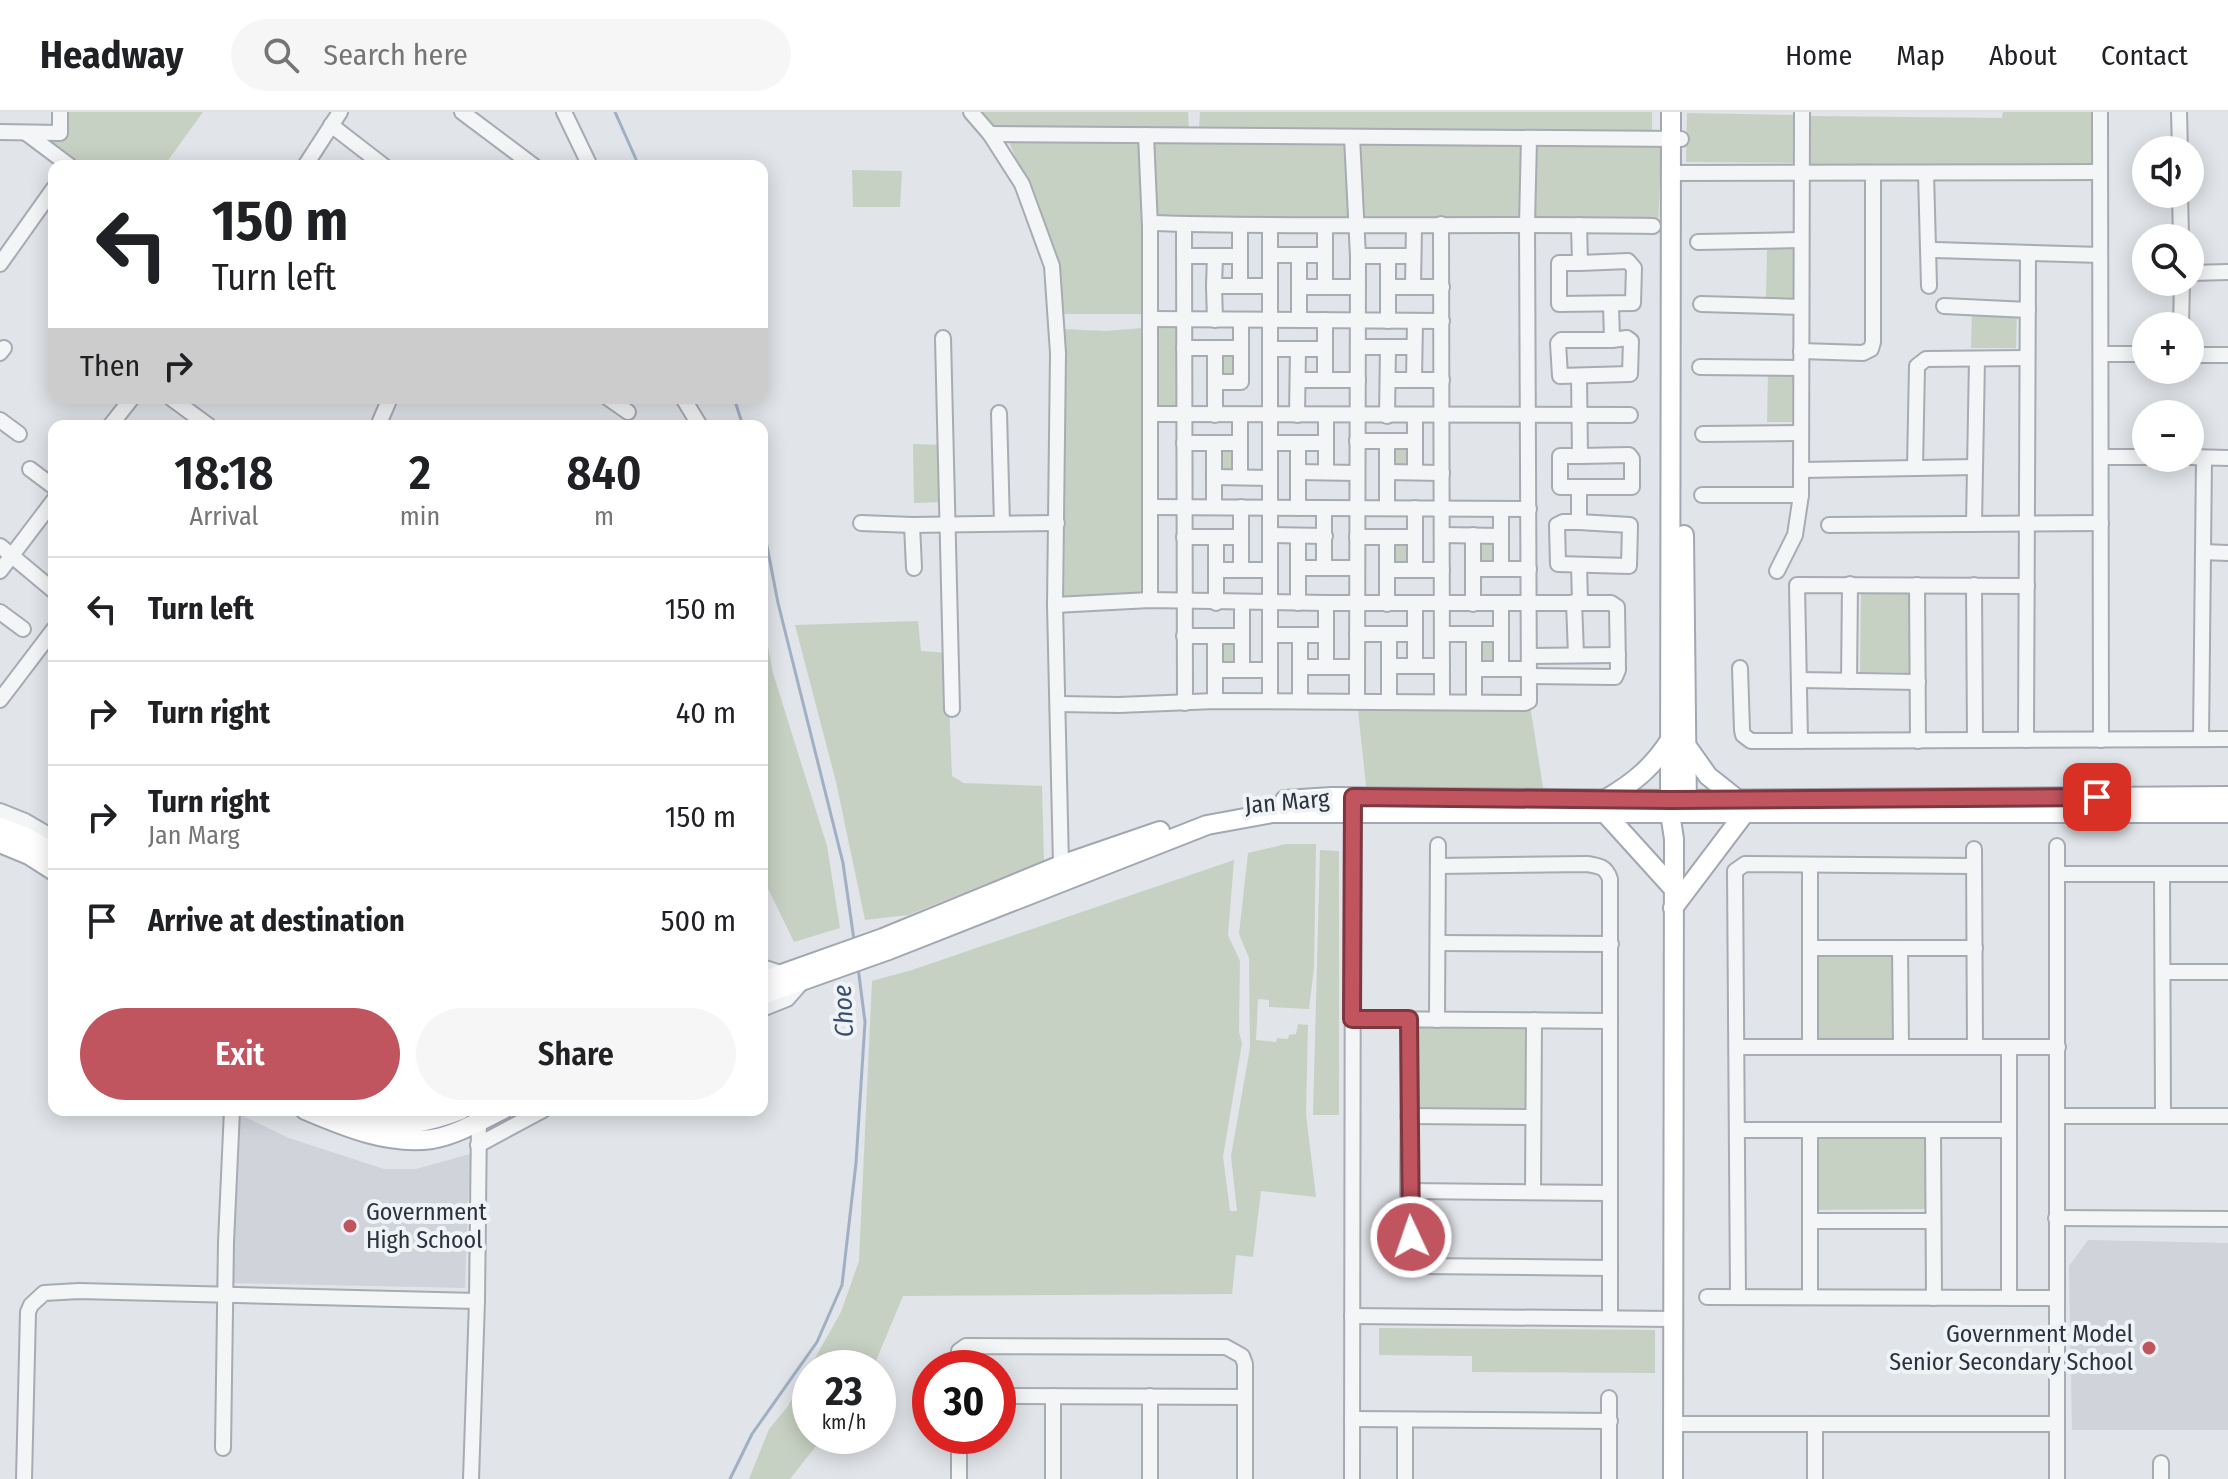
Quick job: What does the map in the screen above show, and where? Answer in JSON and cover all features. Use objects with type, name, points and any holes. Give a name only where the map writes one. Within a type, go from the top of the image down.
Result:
[{"type":"main road","points":[[1671,112],[1676,139]]},
{"type":"main road","points":[[1673,1479],[1672,887],[1679,806],[1675,173],[1681,112]]},
{"type":"main road","points":[[1672,887],[1606,806],[1679,741]]},
{"type":"main road","points":[[1679,741],[1708,776],[1740,806],[2228,813]]},
{"type":"main road","points":[[1740,806],[2228,796]]},
{"type":"main road","name":"Jan Marg","points":[[768,979],[825,966],[1207,825],[1303,805],[1333,812],[1353,804]]},
{"type":"main road","name":"Jan Marg","points":[[884,944],[1061,865],[1242,805],[1740,806]]},
{"type":"main road","points":[[1673,908],[1740,806]]},
{"type":"main road","points":[[0,827],[48,850]]},
{"type":"main road","points":[[0,843],[48,867]]},
{"type":"main road","name":"Jan Marg","points":[[768,993],[803,981],[825,966]]},
{"type":"main road","points":[[322,1116],[383,1138],[432,1139],[489,1116]]},
{"type":"main road","points":[[360,1116],[398,1125],[432,1121],[445,1116]]},
{"type":"street","points":[[0,132],[60,133],[60,112]]},
{"type":"street","points":[[309,160],[340,112]]},
{"type":"street","points":[[462,112],[526,160]]},
{"type":"street","points":[[564,112],[587,160]]},
{"type":"street","points":[[971,112],[990,134],[1022,184],[1052,266],[1058,353],[1055,605],[1061,865]]},
{"type":"street","points":[[1777,571],[1795,535],[1801,495],[1802,112]]},
{"type":"street","points":[[2100,112],[2101,740]]},
{"type":"street","points":[[2179,112],[2180,136]]},
{"type":"street","points":[[331,125],[376,160]]},
{"type":"street","points":[[25,132],[62,160]]},
{"type":"street","points":[[990,134],[1676,139]]},
{"type":"street","points":[[1146,135],[1150,223],[1150,600]]},
{"type":"street","points":[[1352,137],[1358,256],[1357,701]]},
{"type":"street","points":[[1058,704],[1527,702],[1529,139]]},
{"type":"street","points":[[1675,173],[2099,172]]},
{"type":"street","points":[[1801,351],[1863,353],[1871,349],[1873,173]]},
{"type":"street","points":[[1926,173],[1929,286]]},
{"type":"street","points":[[0,264],[48,196]]},
{"type":"street","points":[[1150,223],[1653,226]]},
{"type":"street","points":[[1184,224],[1185,703]]},
{"type":"street","points":[[1441,224],[1442,702]]},
{"type":"street","points":[[1240,225],[1240,286]]},
{"type":"street","points":[[1579,225],[1580,263]]},
{"type":"street","points":[[1270,226],[1270,701]]},
{"type":"street","points":[[1325,226],[1325,287]]},
{"type":"street","points":[[1413,287],[1414,226]]},
{"type":"street","points":[[1698,242],[1801,240]]},
{"type":"street","points":[[1935,250],[2100,255]]},
{"type":"street","points":[[2026,740],[2028,253]]},
{"type":"street","points":[[1270,255],[1325,255]]},
{"type":"street","points":[[1299,255],[1299,320]]},
{"type":"street","points":[[1184,256],[1240,256]]},
{"type":"street","points":[[1215,256],[1215,320]]},
{"type":"street","points":[[1358,256],[1413,256]]},
{"type":"street","points":[[1388,256],[1388,321]]},
{"type":"street","points":[[1562,262],[1580,263],[1631,263],[1634,268],[1633,303],[1559,304],[1557,267],[1562,262]]},
{"type":"street","points":[[2204,273],[2228,272]]},
{"type":"street","points":[[1214,286],[1270,286]]},
{"type":"street","points":[[1299,287],[1358,287]]},
{"type":"street","points":[[1388,287],[1442,287]]},
{"type":"street","points":[[1611,304],[1612,340]]},
{"type":"street","points":[[1701,304],[1801,307]]},
{"type":"street","points":[[1944,306],[2028,310]]},
{"type":"street","points":[[1150,319],[1442,321]]},
{"type":"street","points":[[1241,320],[1241,382]]},
{"type":"street","points":[[1325,320],[1325,380]]},
{"type":"street","points":[[1414,380],[1415,321]]},
{"type":"street","points":[[943,338],[952,709]]},
{"type":"street","points":[[1627,338],[1631,341],[1630,374],[1560,376],[1559,341],[1612,340],[1627,338]]},
{"type":"street","points":[[1358,347],[1414,347]]},
{"type":"street","points":[[1387,416],[1388,347]]},
{"type":"street","points":[[1184,348],[1241,348]]},
{"type":"street","points":[[1215,348],[1215,415]]},
{"type":"street","points":[[1270,349],[1325,349]]},
{"type":"street","points":[[1297,415],[1298,349]]},
{"type":"street","points":[[2101,354],[2132,354]]},
{"type":"street","points":[[2204,355],[2228,355]]},
{"type":"street","points":[[1915,468],[1917,366],[1926,359],[2027,358]]},
{"type":"street","points":[[1974,524],[1977,359]]},
{"type":"street","points":[[1700,367],[1801,368]]},
{"type":"street","points":[[1579,376],[1580,456]]},
{"type":"street","points":[[1298,380],[1358,380]]},
{"type":"street","points":[[1388,380],[1442,380]]},
{"type":"street","points":[[1215,382],[1270,382]]},
{"type":"street","points":[[115,420],[127,404]]},
{"type":"street","points":[[179,404],[201,420]]},
{"type":"street","points":[[617,404],[628,412]]},
{"type":"street","points":[[999,413],[1002,523]]},
{"type":"street","points":[[1150,414],[1630,415]]},
{"type":"street","points":[[1240,415],[1240,477]]},
{"type":"street","points":[[1326,415],[1326,472]]},
{"type":"street","points":[[1415,416],[1415,472]]},
{"type":"street","points":[[0,420],[19,434]]},
{"type":"street","points":[[1703,434],[1801,433]]},
{"type":"street","points":[[1357,441],[1415,441]]},
{"type":"street","points":[[1387,441],[1387,508]]},
{"type":"street","points":[[1184,443],[1240,443]]},
{"type":"street","points":[[1214,443],[1214,507]]},
{"type":"street","points":[[1270,443],[1326,443]]},
{"type":"street","points":[[1298,443],[1298,508]]},
{"type":"street","points":[[1562,455],[1580,456],[1629,455],[1634,484],[1629,489],[1562,488],[1558,485],[1558,458],[1562,455]]},
{"type":"street","points":[[2101,457],[2132,457]]},
{"type":"street","points":[[2204,458],[2228,458]]},
{"type":"street","points":[[1801,470],[1975,467]]},
{"type":"street","points":[[30,469],[48,482]]},
{"type":"street","points":[[1298,472],[1357,473]]},
{"type":"street","points":[[1387,472],[1442,473]]},
{"type":"street","points":[[2198,472],[2203,552],[2201,739]]},
{"type":"street","points":[[1214,477],[1270,478]]},
{"type":"street","points":[[1579,488],[1579,522]]},
{"type":"street","points":[[1702,495],[1801,495]]},
{"type":"street","points":[[0,571],[6,551],[48,506]]},
{"type":"street","points":[[1150,507],[1529,509]]},
{"type":"street","points":[[1241,507],[1241,570]]},
{"type":"street","points":[[1324,508],[1324,568]]},
{"type":"street","points":[[1415,508],[1415,570]]},
{"type":"street","points":[[1501,509],[1501,569]]},
{"type":"street","points":[[1579,522],[1626,523],[1631,528],[1629,566],[1558,564],[1557,525],[1579,522]]},
{"type":"street","points":[[861,523],[1057,523]]},
{"type":"street","points":[[1829,525],[2101,523]]},
{"type":"street","points":[[912,525],[914,568]]},
{"type":"street","points":[[1270,535],[1325,536]]},
{"type":"street","points":[[1442,535],[1501,536]]},
{"type":"street","points":[[1473,535],[1473,604]]},
{"type":"street","points":[[1298,536],[1298,603]]},
{"type":"street","points":[[1184,537],[1241,537]]},
{"type":"street","points":[[1216,537],[1216,603]]},
{"type":"street","points":[[1357,537],[1415,537]]},
{"type":"street","points":[[1387,537],[1387,604]]},
{"type":"street","points":[[6,551],[48,586]]},
{"type":"street","points":[[2203,552],[2228,553]]},
{"type":"street","points":[[1576,655],[1579,566]]},
{"type":"street","points":[[1298,568],[1357,568]]},
{"type":"street","points":[[1473,569],[1529,569]]},
{"type":"street","points":[[1216,570],[1270,570]]},
{"type":"street","points":[[1387,570],[1442,570]]},
{"type":"street","points":[[1849,681],[1850,584]]},
{"type":"street","points":[[1800,741],[1797,585],[2027,586]]},
{"type":"street","points":[[1917,585],[1918,741]]},
{"type":"street","points":[[1974,585],[1975,740]]},
{"type":"street","points":[[1055,605],[1150,600],[1387,604],[1577,602],[1611,603],[1617,607],[1618,670],[1612,678],[1529,667]]},
{"type":"street","points":[[1242,603],[1242,670]]},
{"type":"street","points":[[1326,603],[1326,667]]},
{"type":"street","points":[[1415,604],[1415,666]]},
{"type":"street","points":[[1501,604],[1501,669]]},
{"type":"street","points":[[0,612],[23,629]]},
{"type":"street","points":[[1357,634],[1415,634]]},
{"type":"street","points":[[1389,634],[1389,702]]},
{"type":"street","points":[[1442,634],[1501,634]]},
{"type":"street","points":[[1474,634],[1474,702]]},
{"type":"street","points":[[1270,635],[1326,635]]},
{"type":"street","points":[[1300,635],[1300,701]]},
{"type":"street","points":[[1184,636],[1242,636]]},
{"type":"street","points":[[1215,636],[1215,701]]},
{"type":"street","points":[[0,700],[48,637]]},
{"type":"street","points":[[1474,669],[1529,667],[1576,655],[1618,655]]},
{"type":"street","points":[[1389,666],[1442,666]]},
{"type":"street","points":[[1300,667],[1357,667]]},
{"type":"street","points":[[1740,668],[1743,735],[1751,741],[2228,739]]},
{"type":"street","points":[[1215,670],[1270,670]]},
{"type":"street","points":[[1800,680],[1918,682]]},
{"type":"street","points":[[1352,1479],[1353,804]]},
{"type":"street","points":[[0,811],[48,834]]},
{"type":"street","points":[[1437,1020],[1438,845]]},
{"type":"street","points":[[2057,846],[2057,1479]]},
{"type":"street","points":[[1974,849],[1975,1047]]},
{"type":"street","points":[[1738,1297],[1735,871],[1745,864],[1974,866]]},
{"type":"street","points":[[1438,866],[1600,866],[1607,871],[1610,879],[1611,944],[1610,1318]]},
{"type":"street","points":[[1810,866],[1810,1047]]},
{"type":"street","points":[[2058,874],[2228,874]]},
{"type":"street","points":[[2162,874],[2163,1116]]},
{"type":"street","points":[[1438,943],[1611,944]]},
{"type":"street","points":[[1810,948],[1975,948]]},
{"type":"street","points":[[1900,948],[1901,1047]]},
{"type":"street","points":[[768,969],[784,974]]},
{"type":"street","points":[[2163,972],[2228,972]]},
{"type":"street","points":[[768,1007],[787,999],[803,981]]},
{"type":"street","points":[[1352,1019],[1610,1021]]},
{"type":"street","points":[[1409,1019],[1408,1191],[1412,1261],[1419,1266],[1610,1268]]},
{"type":"street","points":[[1533,1192],[1534,1020]]},
{"type":"street","points":[[1737,1047],[2058,1047]]},
{"type":"street","points":[[2009,1047],[2009,1298]]},
{"type":"street","points":[[223,1448],[226,1242],[232,1116]]},
{"type":"street","points":[[478,1145],[532,1116]]},
{"type":"street","points":[[1408,1116],[1533,1117]]},
{"type":"street","points":[[2058,1116],[2228,1116]]},
{"type":"street","points":[[471,1479],[479,1121]]},
{"type":"street","points":[[1737,1130],[2009,1130]]},
{"type":"street","points":[[1810,1130],[1810,1297]]},
{"type":"street","points":[[1933,1130],[1934,1298]]},
{"type":"street","points":[[1408,1191],[1610,1193]]},
{"type":"street","points":[[2056,1218],[2228,1219]]},
{"type":"street","points":[[1810,1221],[1933,1221]]},
{"type":"street","points":[[24,1479],[28,1319],[31,1305],[38,1297],[52,1291],[477,1301]]},
{"type":"street","points":[[1707,1297],[2056,1298]]},
{"type":"street","points":[[1352,1316],[1673,1319]]},
{"type":"street","points":[[960,1350],[976,1345],[1226,1347],[1242,1356],[1245,1364],[1245,1479]]},
{"type":"street","points":[[1016,1396],[1245,1397]]},
{"type":"street","points":[[1053,1396],[1053,1479]]},
{"type":"street","points":[[1150,1396],[1150,1479]]},
{"type":"street","points":[[1609,1398],[1609,1479]]},
{"type":"street","points":[[1352,1419],[1610,1421]]},
{"type":"street","points":[[1405,1420],[1405,1479]]},
{"type":"street","points":[[1673,1424],[2057,1424]]},
{"type":"street","points":[[1815,1424],[1815,1479]]},
{"type":"street","points":[[959,1454],[959,1479]]},
{"type":"shaded area","name":"Government High School","points":[[239,1116],[289,1138],[384,1169],[416,1169],[470,1154],[465,1288],[229,1283]]},
{"type":"shaded area","name":"Government Model Senior Secondary School","points":[[2088,1240],[2228,1243],[2228,1430],[2072,1430],[2069,1266]]},
{"type":"green space","points":[[60,112],[203,112],[168,160],[62,160],[25,132],[60,133]]},
{"type":"green space","points":[[973,112],[1188,112],[1189,129],[1199,129],[1200,112],[1652,112],[1652,138],[1662,139],[1658,224],[1150,221],[1149,129],[988,129]]},
{"type":"green space","points":[[2003,112],[2091,112],[2091,165],[1811,165],[1810,116],[2002,118]]},
{"type":"green space","points":[[1687,113],[1797,115],[1796,163],[1686,162]]},
{"type":"green space","points":[[1138,141],[1145,217],[1143,314],[1063,314],[1058,256],[1009,142]]},
{"type":"green space","points":[[852,170],[902,171],[900,207],[853,207]]},
{"type":"green space","points":[[1767,248],[1794,248],[1793,298],[1766,297]]},
{"type":"green space","points":[[1972,311],[2017,312],[2016,348],[1971,348]]},
{"type":"green space","points":[[1150,319],[1184,320],[1184,415],[1150,414]]},
{"type":"green space","points":[[1142,328],[1141,597],[1064,599],[1066,349],[1062,329],[1106,331]]},
{"type":"green space","points":[[1236,351],[1237,379],[1218,378],[1219,352]]},
{"type":"green space","points":[[1768,374],[1796,374],[1796,422],[1767,422]]},
{"type":"green space","points":[[913,444],[944,445],[943,502],[914,503]]},
{"type":"green space","points":[[1390,445],[1411,445],[1411,470],[1390,469]]},
{"type":"green space","points":[[1217,447],[1237,447],[1236,475],[1217,474]]},
{"type":"green space","points":[[1477,539],[1498,540],[1498,566],[1477,566]]},
{"type":"green space","points":[[1411,540],[1411,567],[1391,566],[1390,541]]},
{"type":"green space","points":[[1861,591],[1912,592],[1911,673],[1860,672]]},
{"type":"green space","points":[[918,621],[921,651],[947,653],[952,776],[964,783],[1042,786],[1044,861],[908,915],[865,920],[836,782],[795,625]]},
{"type":"green space","points":[[1477,637],[1497,638],[1497,666],[1477,665]]},
{"type":"green space","points":[[1219,640],[1238,640],[1239,667],[1219,666]]},
{"type":"green space","points":[[768,647],[773,673],[827,846],[840,928],[794,942],[768,888]]},
{"type":"green space","points":[[1529,699],[1546,806],[1368,804],[1357,701]]},
{"type":"green space","points":[[1286,844],[1316,844],[1314,968],[1309,1009],[1269,1007],[1269,1000],[1258,999],[1256,1040],[1276,1042],[1277,1038],[1288,1039],[1289,1035],[1296,1034],[1298,1024],[1308,1025],[1306,1114],[1316,1197],[1261,1191],[1253,1257],[1236,1255],[1232,1294],[903,1296],[880,1350],[820,1350],[841,1312],[859,1261],[872,981],[1234,860],[1228,935],[1240,961],[1239,1032],[1242,1043],[1223,1157],[1230,1211],[1237,1211],[1231,1156],[1250,1048],[1249,958],[1239,934],[1248,853]]},
{"type":"green space","points":[[1320,850],[1339,851],[1339,1115],[1313,1115]]},
{"type":"green space","points":[[1818,956],[1894,956],[1896,1043],[1819,1043]]},
{"type":"green space","points":[[1409,1019],[1534,1020],[1533,1117],[1408,1116]]},
{"type":"green space","points":[[1817,1136],[1925,1136],[1925,1209],[1817,1210]]},
{"type":"green space","points":[[1379,1328],[1655,1330],[1655,1373],[1472,1372],[1472,1356],[1379,1355]]},
{"type":"green space","points":[[792,1399],[792,1454],[810,1454],[790,1479],[749,1479],[769,1429]]},
{"type":"waterway","name":"Choe","points":[[615,112],[636,160]]},
{"type":"waterway","name":"Choe","points":[[736,404],[741,420]]},
{"type":"waterway","name":"Choe","points":[[768,551],[778,603],[843,863],[854,940]]},
{"type":"waterway","name":"Choe","points":[[730,1479],[752,1434],[817,1342],[842,1285],[856,1163],[865,1022],[858,967]]},
{"type":"place","name":"Government High School","points":[[350,1226]]},
{"type":"place","name":"Government Model Senior Secondary School","points":[[2149,1348]]},
{"type":"route","points":[[1411,1237],[1408,1191],[1409,1019],[1352,1019],[1353,797],[1671,800],[2097,797]]}]
